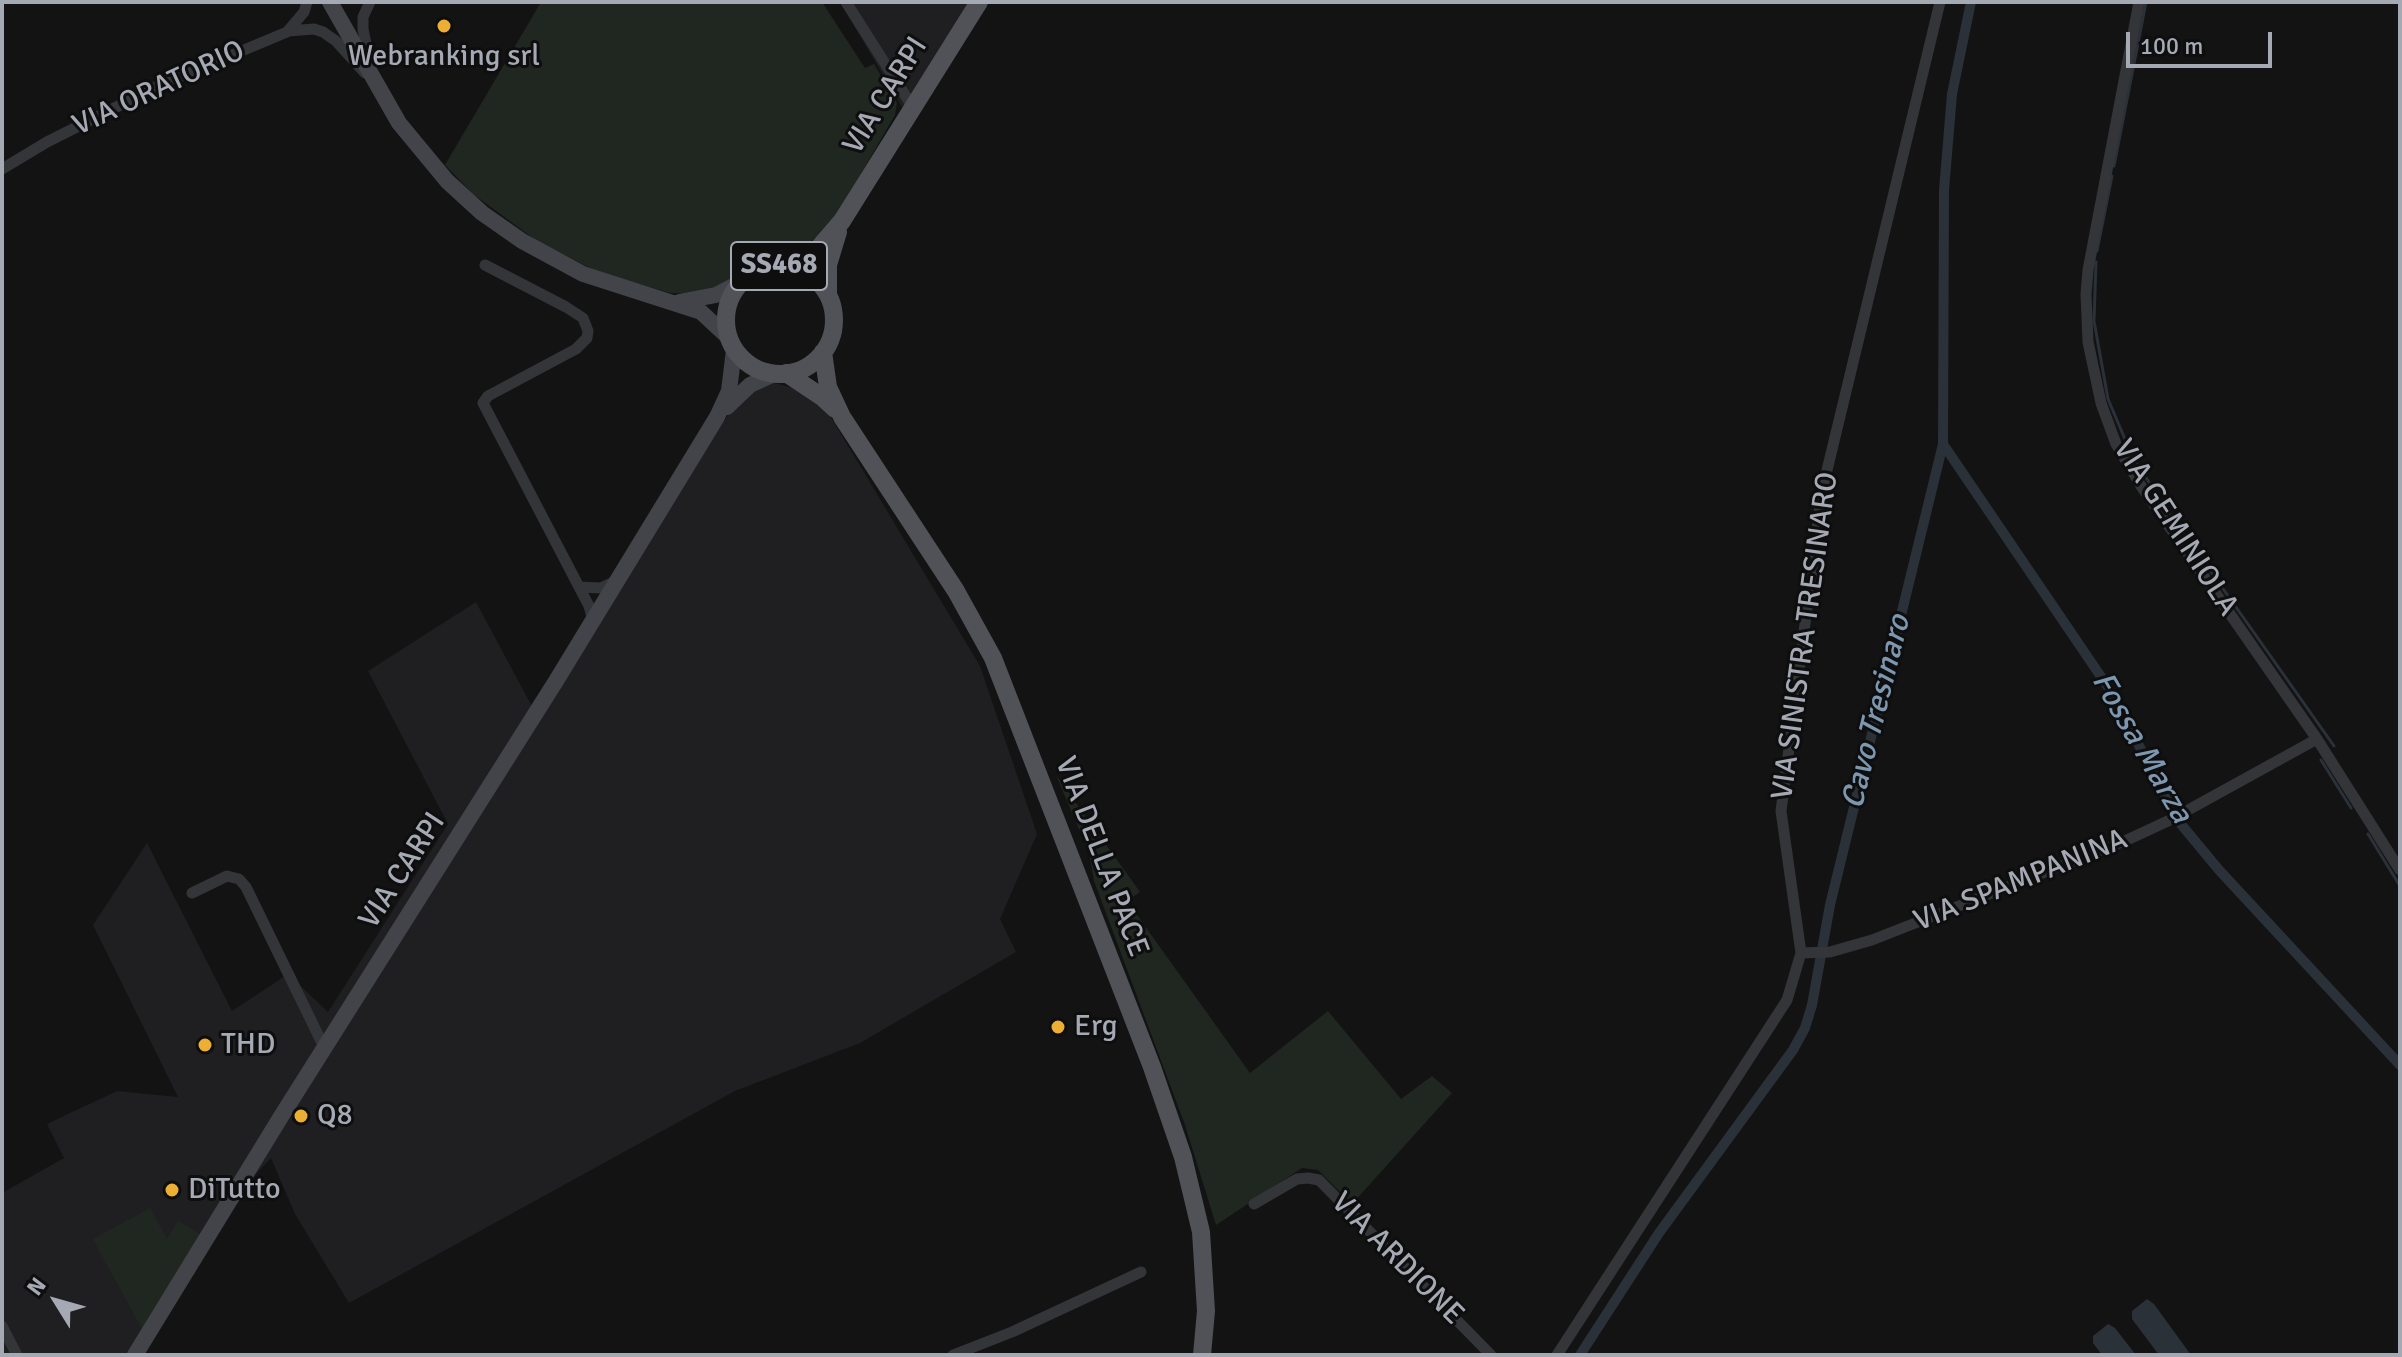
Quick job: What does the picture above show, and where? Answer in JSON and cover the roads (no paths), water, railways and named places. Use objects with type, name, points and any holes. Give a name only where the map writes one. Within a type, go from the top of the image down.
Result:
[{"type":"main road","points":[[330,2],[399,123],[447,181],[502,228],[583,274],[701,312],[751,366],[780,374]]},
{"type":"main road","name":"VIA CARPI","points":[[135,1355],[717,417],[729,391],[732,344],[726,326],[728,302],[741,282],[767,267],[801,260],[817,250],[842,221],[979,2]]},
{"type":"main road","name":"VIA CARPI","points":[[717,417],[741,392],[780,374],[807,367],[823,352],[833,324],[828,295],[828,265],[842,221]]},
{"type":"main road","name":"SS468","points":[[781,266],[808,274],[828,295]]},
{"type":"main road","points":[[673,303],[716,295],[741,282]]},
{"type":"main road","name":"VIA DELLA PACE","points":[[823,352],[828,387],[842,417],[956,591],[993,658],[1135,1022],[1175,1130],[1196,1207],[1205,1272],[1206,1311],[1202,1355]]},
{"type":"main road","name":"VIA DELLA PACE","points":[[780,374],[822,397],[842,417]]},
{"type":"street","points":[[287,32],[304,12],[307,2]]},
{"type":"street","points":[[370,2],[363,17],[363,29],[374,83]]},
{"type":"street","points":[[846,2],[912,106]]},
{"type":"street","name":"VIA SINISTRA TRESINARO","points":[[1557,1355],[1787,1000],[1801,953],[1781,811],[1822,491],[1940,2]]},
{"type":"street","name":"VIA GEMINIOLA","points":[[2139,2],[2088,270],[2086,317],[2096,383],[2116,444],[2128,465],[2317,739],[2400,870]]},
{"type":"street","points":[[287,32],[314,29],[323,32],[336,41],[374,83]]},
{"type":"street","name":"VIA ORATORIO","points":[[2,169],[158,86],[287,32]]},
{"type":"street","points":[[485,265],[566,307],[583,318],[588,331],[587,338],[576,349],[488,396],[483,403],[579,587],[593,620]]},
{"type":"street","points":[[579,587],[601,588],[617,581]]},
{"type":"street","name":"VIA SPAMPANINA","points":[[1801,953],[1830,952],[1872,940],[2127,840],[2317,739]]},
{"type":"street","points":[[192,893],[227,876],[239,879],[246,887],[324,1047]]},
{"type":"street","name":"VIA ARDIONE","points":[[1254,1204],[1297,1179],[1319,1180],[1491,1355]]},
{"type":"street","points":[[953,1355],[1012,1332],[1141,1272]]},
{"type":"street","points":[[2,1326],[17,1355]]},
{"type":"waterway","name":"Cavo Tresinaro","points":[[1580,1355],[1659,1233],[1793,1050],[1805,1028],[1812,1005],[1830,905],[1943,444],[1944,190],[1952,94],[1971,2]]},
{"type":"waterway","points":[[2114,166],[2146,2]]},
{"type":"waterway","points":[[2097,251],[2112,176]]},
{"type":"waterway","points":[[2096,262],[2094,321],[2108,399],[2133,458],[2172,517]]},
{"type":"waterway","name":"Fossa Marza","points":[[1943,444],[2108,687],[2180,823],[2219,870],[2400,1065]]},
{"type":"waterway","points":[[2178,525],[2334,746]]},
{"type":"waterway","points":[[2321,760],[2351,808]]},
{"type":"waterway","points":[[2368,834],[2400,886]]},
{"type":"place","name":"Webranking srl","points":[[444,26]]},
{"type":"place","name":"Erg","points":[[1058,1027]]},
{"type":"place","name":"THD","points":[[205,1045]]},
{"type":"place","name":"Q8","points":[[301,1116]]},
{"type":"place","name":"DiTutto","points":[[172,1190]]}]
